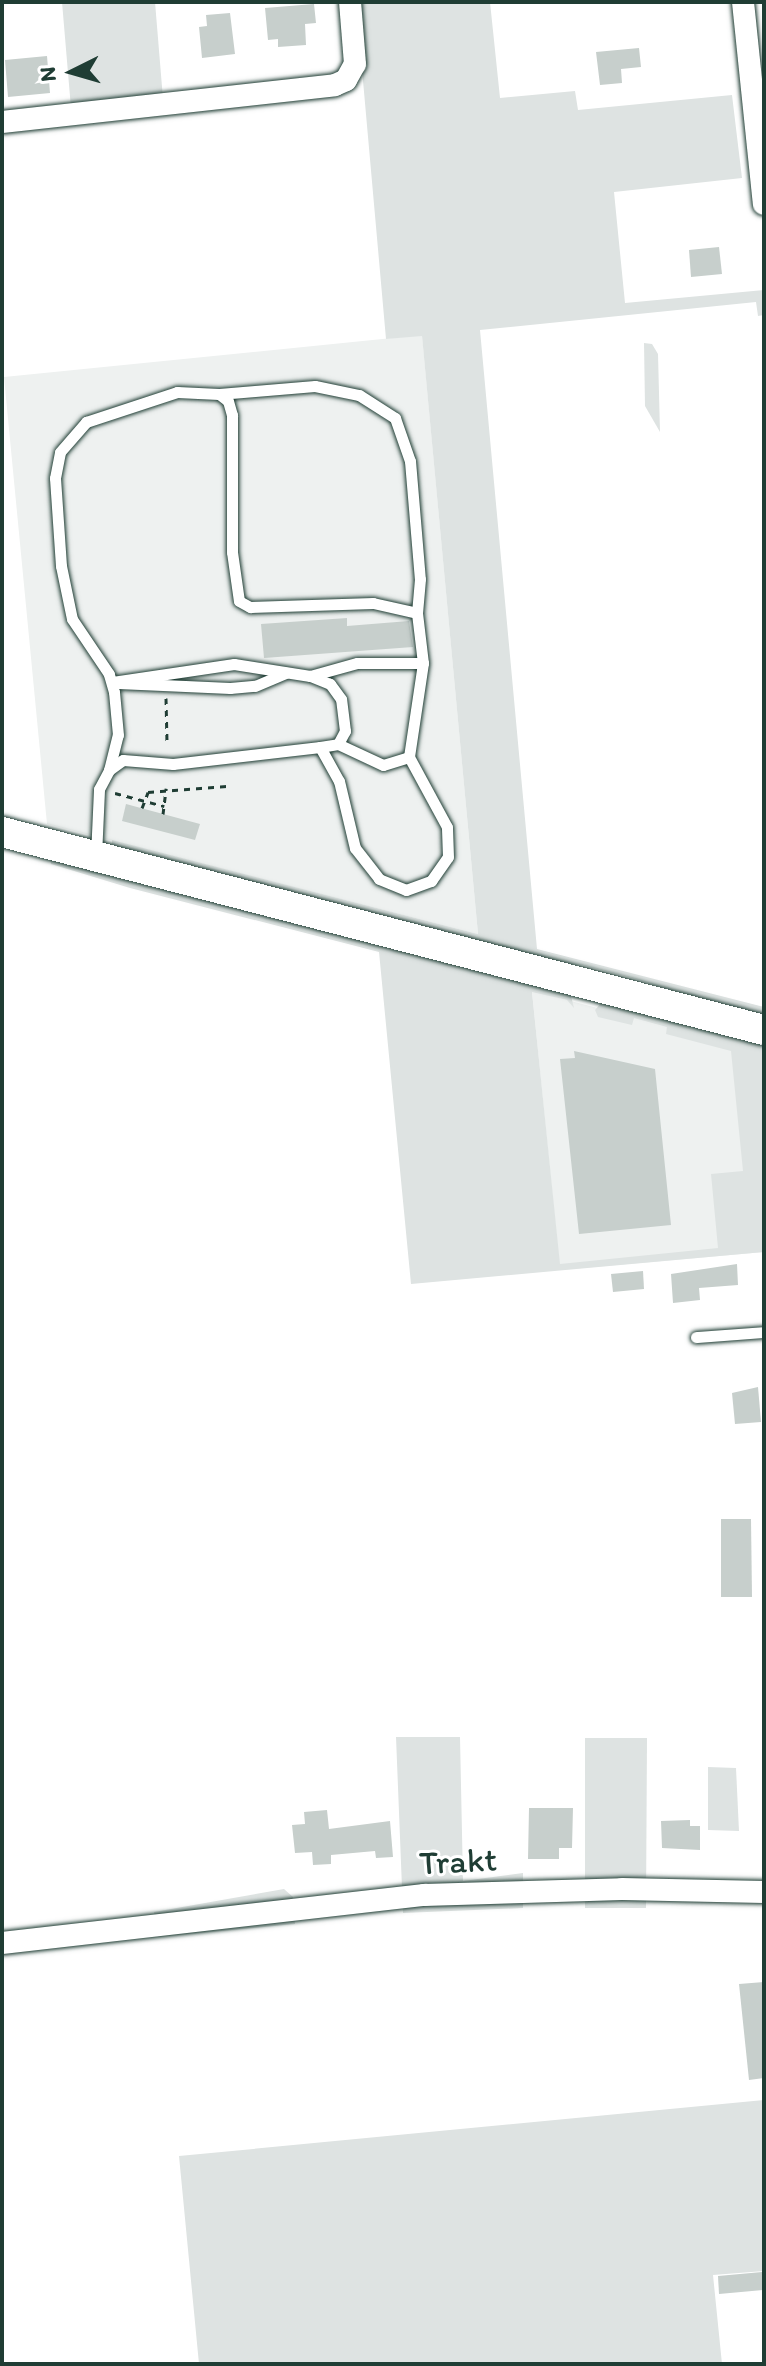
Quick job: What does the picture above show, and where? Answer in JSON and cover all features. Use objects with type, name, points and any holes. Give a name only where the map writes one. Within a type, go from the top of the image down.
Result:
[{"type":"main road","points":[[2,832],[764,1030]]},
{"type":"street","points":[[2,122],[335,85],[346,80],[355,64],[350,2]]},
{"type":"street","points":[[743,2],[764,204]]},
{"type":"street","name":"Trakt","points":[[2,1943],[156,1923],[424,1895],[622,1889],[764,1892]]},
{"type":"lane","points":[[96,857],[99,789],[109,770],[118,735],[112,682],[85,644],[66,597],[55,478],[60,452],[86,422],[130,403],[177,392],[219,394],[315,386],[359,395],[395,418],[410,461],[420,579],[417,613],[423,663],[409,757],[447,827],[448,857],[431,881],[406,890],[379,879],[355,848],[339,781],[320,747]]},
{"type":"lane","points":[[219,394],[232,415],[232,565],[239,601],[250,607],[373,603],[417,613]]},
{"type":"lane","points":[[310,676],[357,663],[423,663]]},
{"type":"lane","points":[[112,682],[198,666],[234,664],[310,676],[330,684],[341,699],[345,731],[338,744]]},
{"type":"lane","points":[[112,682],[166,688],[255,686],[286,673]]},
{"type":"lane","points":[[109,770],[123,760],[173,764],[338,744],[383,765],[409,757]]},
{"type":"lane","points":[[696,1337],[764,1332]]},
{"type":"path","points":[[166,688],[167,742]]},
{"type":"path","points":[[142,808],[148,792],[227,786]]},
{"type":"path","points":[[99,789],[164,806]]},
{"type":"path","points":[[163,814],[166,789]]},
{"type":"shaded area","points":[[62,2],[155,2],[164,111],[72,120]]},
{"type":"shaded area","points":[[356,2],[490,2],[500,98],[575,91],[578,110],[732,95],[742,178],[614,192],[625,303],[764,290],[764,315],[758,316],[756,302],[480,330],[537,949],[764,1007],[764,1020],[636,979],[582,965],[546,963],[112,847],[112,840],[478,934],[422,336],[386,339]]},
{"type":"shaded area","points":[[422,335],[478,934],[47,824],[4,377]]},
{"type":"shaded area","points":[[644,343],[652,344],[658,354],[660,432],[645,406]]},
{"type":"shaded area","points":[[50,853],[570,992],[574,1008],[567,1000],[532,992],[560,1264],[718,1248],[711,1174],[743,1171],[731,1051],[666,1034],[667,1027],[634,1018],[632,1025],[598,1017],[595,1010],[600,1004],[609,1001],[764,1038],[764,1252],[411,1284],[379,952],[130,888],[51,864]]},
{"type":"shaded area","points":[[532,991],[764,1051],[764,1252],[560,1270]]},
{"type":"shaded area","points":[[396,1737],[460,1737],[463,1881],[523,1873],[523,1908],[403,1913]]},
{"type":"shaded area","points":[[585,1738],[647,1738],[646,1908],[585,1908]]},
{"type":"shaded area","points":[[708,1767],[736,1768],[739,1831],[708,1830]]},
{"type":"shaded area","points":[[284,1889],[293,1897],[295,1924],[158,1937],[154,1912]]},
{"type":"shaded area","points":[[764,2100],[764,2271],[713,2275],[722,2364],[199,2364],[179,2156]]},
{"type":"building","points":[[314,4],[316,23],[305,24],[306,45],[278,47],[278,39],[268,40],[265,8]]},
{"type":"building","points":[[230,13],[235,54],[202,58],[199,27],[207,26],[206,15]]},
{"type":"building","points":[[639,48],[641,67],[621,69],[622,83],[600,85],[596,52]]},
{"type":"building","points":[[47,56],[50,93],[8,97],[5,60]]},
{"type":"building","points":[[719,247],[722,274],[691,277],[689,250]]},
{"type":"building","points":[[347,618],[347,626],[409,621],[413,647],[264,658],[261,624]]},
{"type":"building","points":[[126,804],[200,824],[195,840],[122,821]]},
{"type":"building","points":[[574,1051],[655,1069],[671,1225],[579,1234],[560,1059],[575,1058]]},
{"type":"building","points":[[737,1264],[738,1285],[699,1288],[700,1300],[673,1303],[671,1274]]},
{"type":"building","points":[[643,1271],[644,1289],[613,1292],[611,1274]]},
{"type":"building","points":[[758,1387],[761,1422],[735,1424],[732,1393]]},
{"type":"building","points":[[721,1519],[751,1519],[752,1597],[721,1597]]},
{"type":"building","points":[[529,1808],[573,1808],[572,1848],[559,1848],[559,1859],[528,1859]]},
{"type":"building","points":[[327,1810],[329,1829],[390,1821],[393,1857],[376,1858],[375,1851],[331,1855],[331,1864],[313,1865],[312,1852],[295,1853],[292,1825],[305,1824],[304,1812]]},
{"type":"building","points":[[690,1820],[690,1826],[700,1826],[700,1850],[662,1848],[661,1821]]},
{"type":"building","points":[[764,1982],[764,2078],[749,2080],[739,1984]]},
{"type":"building","points":[[762,2272],[763,2290],[719,2294],[718,2276]]}]
